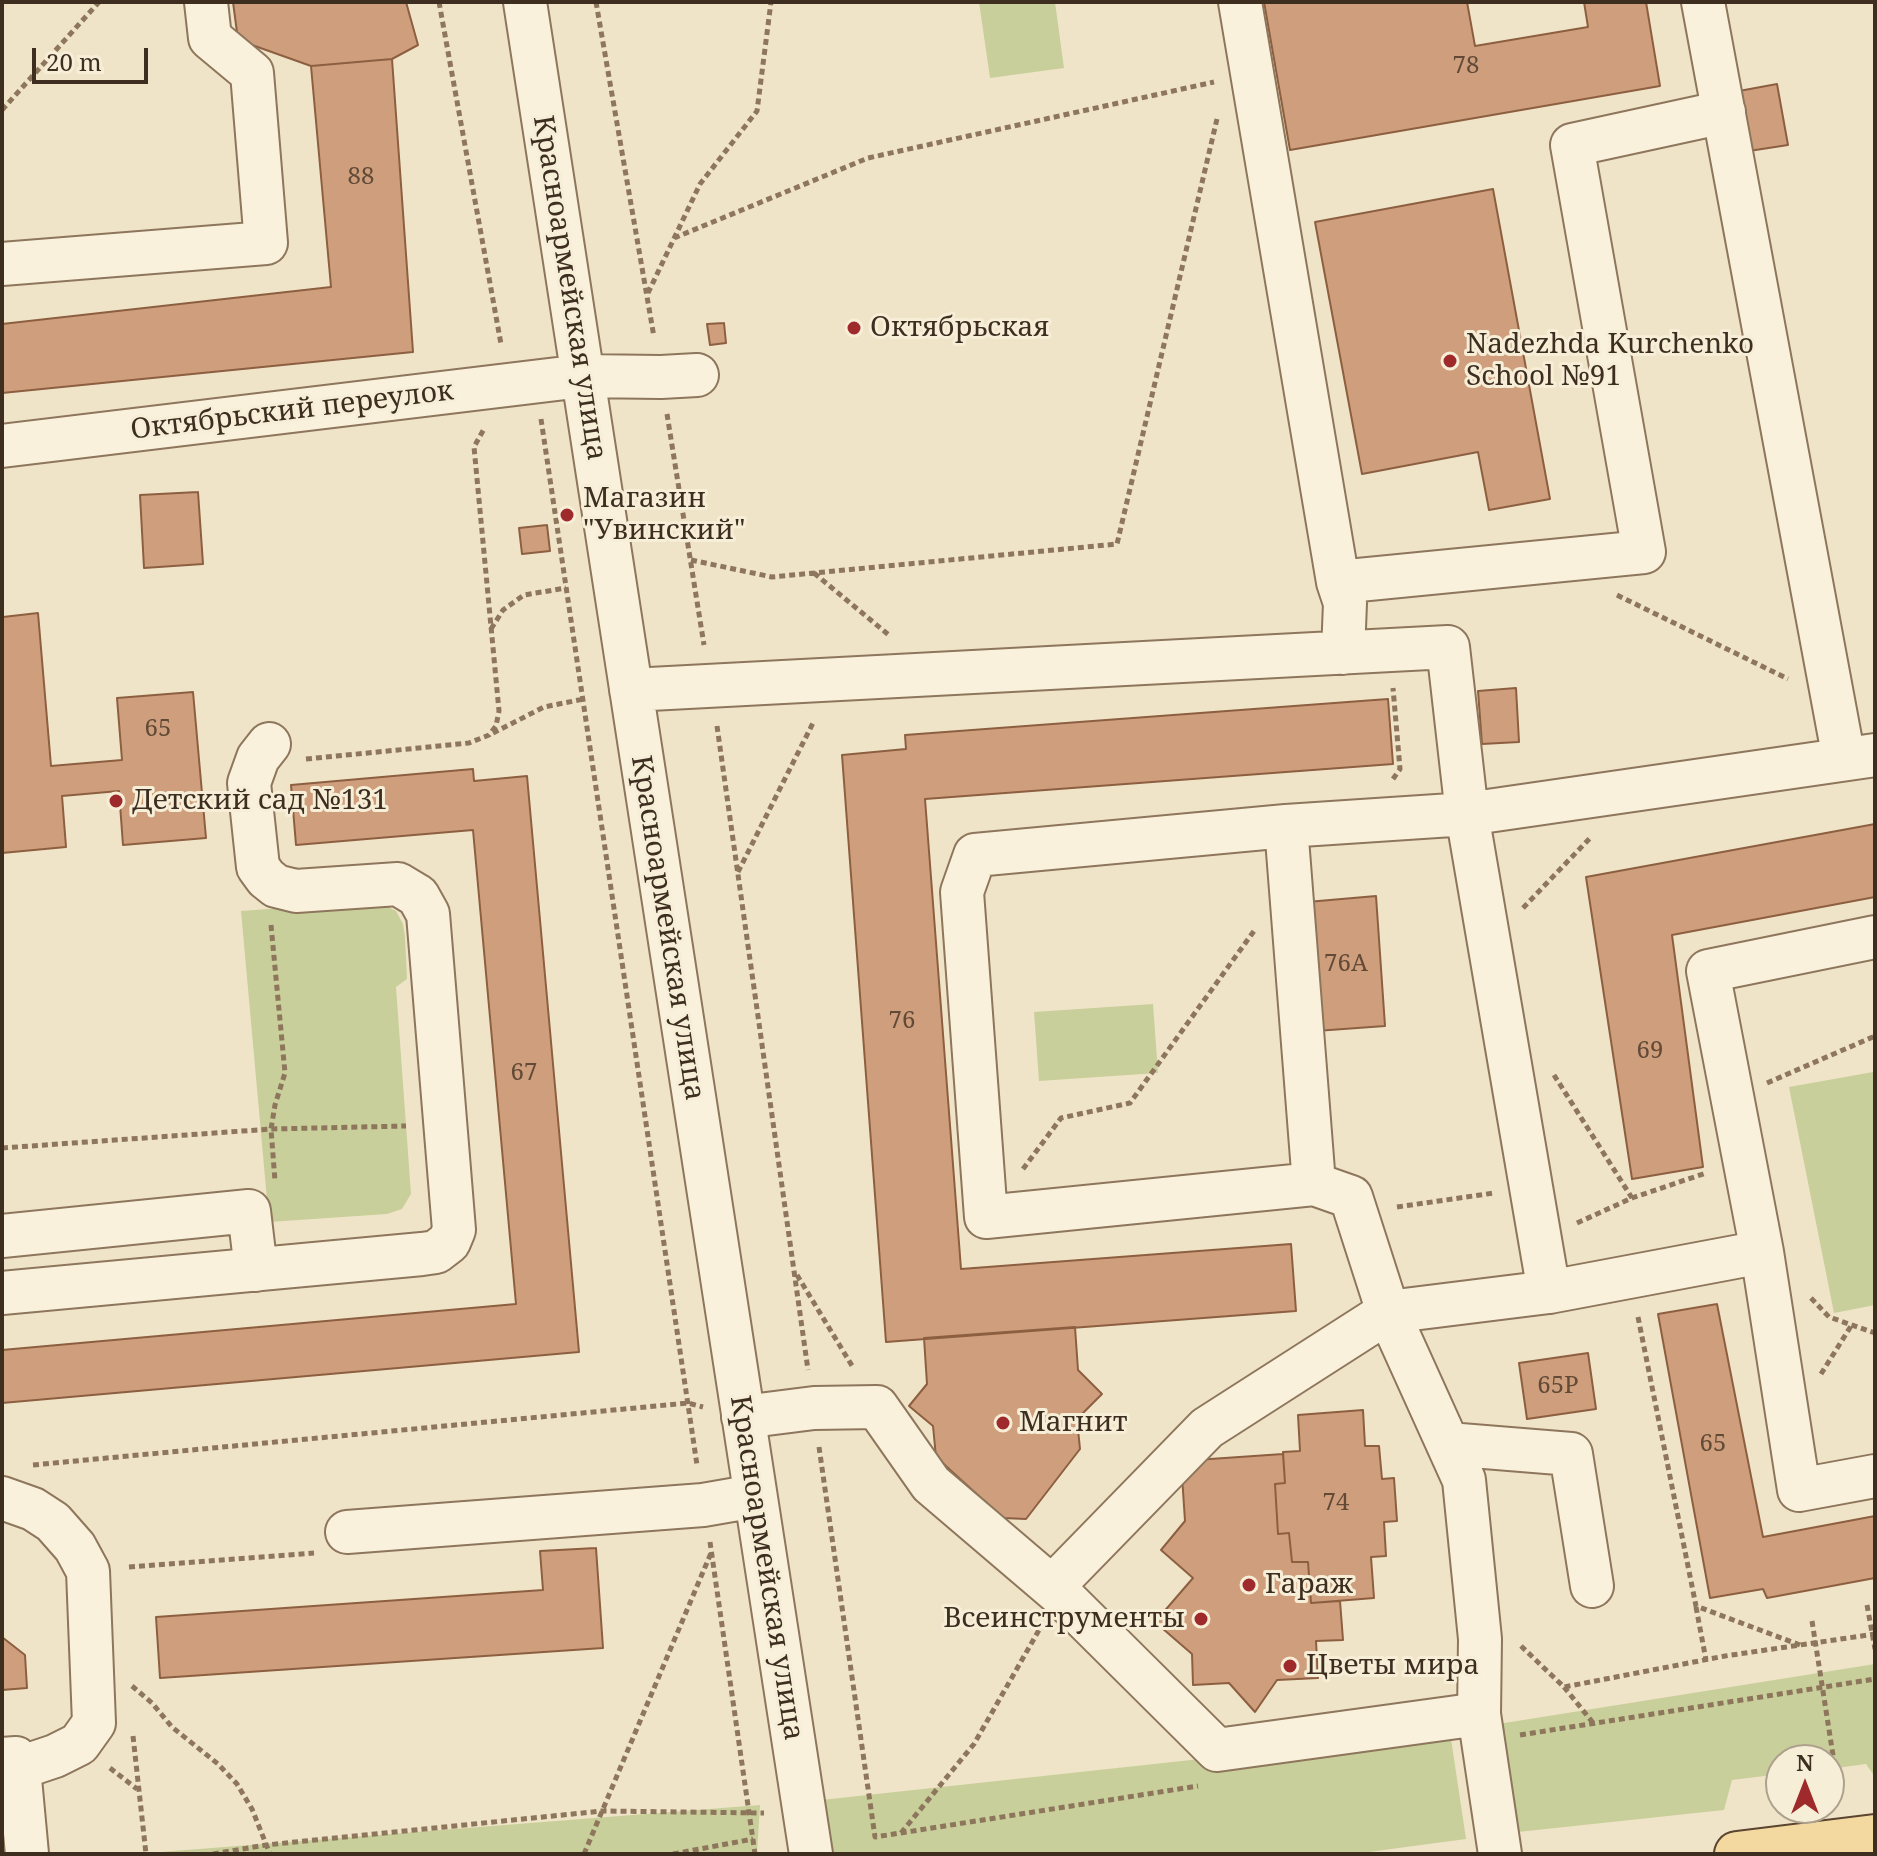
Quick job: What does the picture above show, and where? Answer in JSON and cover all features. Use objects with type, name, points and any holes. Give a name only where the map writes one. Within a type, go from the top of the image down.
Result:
[{"type":"main road","points":[[1737,1854],[1875,1837]]},
{"type":"street","points":[[2,264],[266,243],[252,73],[210,38],[206,2]]},
{"type":"street","name":"Красноармейская улица","points":[[525,2],[808,1836]]},
{"type":"street","points":[[1240,2],[1338,582],[1345,603],[1343,653]]},
{"type":"street","points":[[1500,1854],[1479,1714],[1480,1639],[1464,1480],[1388,1312],[1351,1197],[1314,1184],[986,1217],[962,892],[975,855],[1286,826],[1467,814],[1860,757],[1835,703],[1703,2]]},
{"type":"street","points":[[1338,582],[1644,552],[1572,145],[1724,112]]},
{"type":"street","name":"Октябрьский переулок","points":[[2,446],[582,376],[697,375]]},
{"type":"street","points":[[631,690],[1448,647],[1467,814],[1549,1292]]},
{"type":"street","points":[[2,1293],[422,1254],[444,1247],[454,1230],[428,914],[424,904],[409,889],[398,884],[296,891],[276,886],[258,867],[249,783],[258,758],[286,752]]},
{"type":"street","points":[[1286,826],[1314,1184]]},
{"type":"street","points":[[1875,937],[1708,971],[1762,1252],[1799,1490],[1875,1476]]},
{"type":"street","points":[[2,1236],[249,1211],[256,1270]]},
{"type":"street","points":[[1056,1591],[1207,1428],[1388,1312],[1549,1292],[1762,1252]]},
{"type":"street","points":[[743,1417],[814,1408],[877,1407],[931,1484],[1056,1591],[1217,1750],[1479,1714]]},
{"type":"street","points":[[1448,1444],[1571,1454],[1592,1586]]},
{"type":"street","points":[[10,1482],[33,1509],[53,1522],[75,1547],[88,1571],[94,1723],[89,1733],[68,1751],[10,1764],[27,1854]]},
{"type":"street","points":[[347,1532],[703,1505],[755,1496]]},
{"type":"path","points":[[2,110],[99,2]]},
{"type":"path","points":[[439,2],[505,365],[535,381],[755,1854]]},
{"type":"path","points":[[647,294],[700,184],[757,111],[771,2]]},
{"type":"path","points":[[674,238],[868,158],[1227,79]]},
{"type":"path","points":[[691,560],[772,577],[1117,544],[1219,110]]},
{"type":"path","points":[[485,428],[474,447],[499,711],[496,726],[489,735]]},
{"type":"path","points":[[814,572],[937,675]]},
{"type":"path","points":[[491,630],[503,610],[524,595],[566,588]]},
{"type":"path","points":[[1616,595],[1835,703]]},
{"type":"path","points":[[1362,821],[1400,769],[1390,651]]},
{"type":"path","points":[[738,873],[834,681]]},
{"type":"path","points":[[711,687],[875,1837]]},
{"type":"path","points":[[286,752],[469,743],[480,741],[544,707],[631,690]]},
{"type":"path","points":[[1490,944],[1595,833]]},
{"type":"path","points":[[276,886],[271,902],[271,918],[285,1073],[271,1129],[276,1191]]},
{"type":"path","points":[[986,1217],[1061,1118],[1130,1103],[1255,929]]},
{"type":"path","points":[[1734,1098],[1875,1036]]},
{"type":"path","points":[[1547,1064],[1632,1198]]},
{"type":"path","points":[[2,1148],[271,1129],[396,1125],[446,1133]]},
{"type":"path","points":[[1540,1240],[1632,1198],[1745,1161]]},
{"type":"path","points":[[1356,1212],[1531,1188]]},
{"type":"path","points":[[1762,1252],[1829,1317],[1875,1333]]},
{"type":"path","points":[[794,1270],[877,1407]]},
{"type":"path","points":[[1630,1277],[1706,1660]]},
{"type":"path","points":[[10,1482],[688,1403]]},
{"type":"path","points":[[584,1854],[712,1552]]},
{"type":"path","points":[[901,1833],[974,1744],[1056,1591]]},
{"type":"path","points":[[1867,1605],[1875,1649]]},
{"type":"path","points":[[1696,1606],[1800,1645]]},
{"type":"path","points":[[1812,1621],[1831,1744]]},
{"type":"path","points":[[1564,1687],[1706,1660],[1874,1634]]},
{"type":"path","points":[[1520,1645],[1564,1687],[1594,1724]]},
{"type":"path","points":[[130,1698],[129,1683],[152,1703],[172,1727],[218,1764],[237,1784],[252,1809],[270,1854]]},
{"type":"path","points":[[133,1729],[146,1854]]},
{"type":"path","points":[[213,1854],[266,1845],[602,1811],[749,1812],[808,1836]]},
{"type":"path","points":[[673,1854],[753,1839]]},
{"type":"green space","points":[[979,2],[1055,2],[1064,68],[990,78]]},
{"type":"green space","points":[[377,901],[396,911],[405,937],[407,979],[396,987],[411,1194],[402,1209],[387,1214],[269,1222],[241,911]]},
{"type":"green space","points":[[1153,1004],[1158,1073],[1039,1081],[1034,1012]]},
{"type":"green space","points":[[1873,1072],[1875,1305],[1834,1313],[1789,1087]]},
{"type":"green space","points":[[1875,1664],[1875,1777],[1866,1764],[1845,1767],[1845,1744],[1765,1744],[1765,1776],[1732,1780],[1724,1810],[1518,1832],[1498,1724]]},
{"type":"green space","points":[[1450,1732],[1466,1839],[1354,1854],[828,1854],[821,1800]]},
{"type":"green space","points":[[760,1805],[757,1854],[135,1854]]},
{"type":"building","points":[[233,2],[406,2],[418,45],[392,59],[311,66],[238,40]]},
{"type":"building","points":[[1264,2],[1467,2],[1475,46],[1588,27],[1584,2],[1646,2],[1660,86],[1290,150]]},
{"type":"building","points":[[392,59],[413,352],[2,393],[2,324],[331,287],[311,66]]},
{"type":"building","points":[[1777,84],[1788,145],[1749,151],[1739,91]]},
{"type":"building","points":[[1493,189],[1550,499],[1489,510],[1478,452],[1362,474],[1315,222]]},
{"type":"building","points":[[724,323],[726,343],[710,345],[707,324]]},
{"type":"building","points":[[198,492],[203,564],[144,568],[140,495]]},
{"type":"building","points":[[547,525],[550,551],[522,554],[519,528]]},
{"type":"building","points":[[2,604],[3,617],[38,613],[51,766],[122,760],[117,698],[193,692],[206,838],[123,845],[119,791],[62,796],[66,847],[2,853]]},
{"type":"building","points":[[1516,688],[1519,742],[1482,744],[1478,691]]},
{"type":"building","points":[[1388,699],[1393,764],[925,799],[961,1269],[1291,1244],[1296,1311],[886,1342],[842,755],[906,749],[905,735]]},
{"type":"building","points":[[473,769],[474,781],[527,776],[579,1352],[2,1403],[2,1350],[516,1304],[473,830],[296,845],[291,785]]},
{"type":"building","points":[[1875,824],[1875,897],[1672,935],[1703,1167],[1632,1179],[1586,877]]},
{"type":"building","points":[[1376,896],[1385,1026],[1316,1031],[1307,902]]},
{"type":"building","points":[[1717,1304],[1763,1537],[1875,1516],[1875,1578],[1767,1598],[1763,1589],[1710,1598],[1658,1314]]},
{"type":"building","name":"Магнит","points":[[1075,1327],[1078,1370],[1102,1394],[1077,1419],[1080,1449],[1026,1519],[1003,1518],[936,1457],[933,1426],[909,1406],[927,1384],[924,1338]]},
{"type":"building","points":[[1588,1353],[1596,1409],[1527,1419],[1519,1363]]},
{"type":"building","points":[[1363,1410],[1365,1446],[1379,1446],[1382,1479],[1394,1478],[1397,1521],[1384,1522],[1386,1556],[1371,1557],[1374,1598],[1311,1603],[1308,1562],[1292,1562],[1289,1533],[1278,1534],[1275,1484],[1285,1483],[1283,1452],[1300,1451],[1298,1415]]},
{"type":"building","name":"Гараж","points":[[1283,1454],[1285,1483],[1275,1484],[1278,1534],[1289,1533],[1292,1562],[1308,1562],[1311,1603],[1340,1601],[1343,1640],[1316,1641],[1318,1678],[1277,1680],[1255,1712],[1229,1683],[1193,1685],[1192,1654],[1155,1622],[1193,1578],[1161,1550],[1185,1521],[1181,1461]]},
{"type":"building","points":[[596,1548],[603,1648],[160,1678],[156,1617],[543,1590],[540,1551]]},
{"type":"building","points":[[2,1637],[25,1655],[27,1688],[2,1690]]},
{"type":"place","name":"Октябрьская","points":[[854,328]]},
{"type":"place","name":"Nadezhda Kurchenko School №91","points":[[1450,361]]},
{"type":"place","name":"Магазин \"Увинский\"","points":[[567,515]]},
{"type":"place","name":"Детский сад №131","points":[[116,801]]},
{"type":"place","name":"Магнит","points":[[1003,1423]]},
{"type":"place","name":"Гараж","points":[[1249,1585]]},
{"type":"place","name":"Всеинструменты","points":[[1201,1619]]},
{"type":"place","name":"Цветы мира","points":[[1290,1666]]}]
